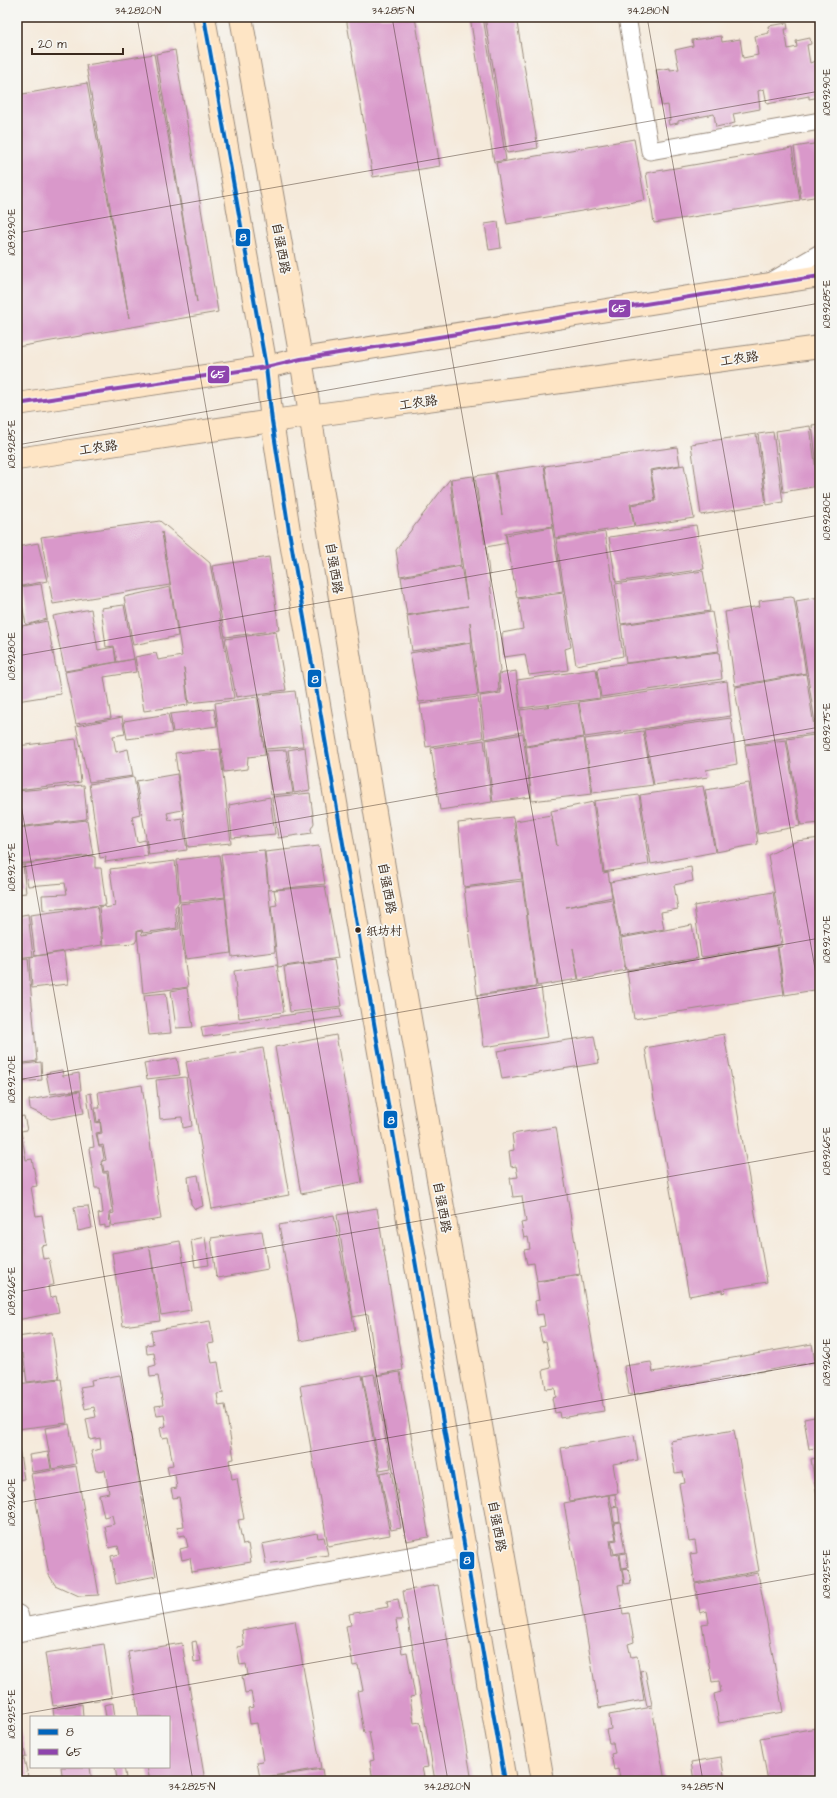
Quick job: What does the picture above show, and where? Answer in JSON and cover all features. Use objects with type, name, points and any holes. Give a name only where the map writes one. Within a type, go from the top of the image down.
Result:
[{"type":"main road","points":[[204,17],[266,367],[272,421],[505,1781]]},
{"type":"main road","name":"自强西路","points":[[241,17],[311,417],[392,912],[543,1781]]},
{"type":"main road","points":[[17,404],[266,367],[301,359],[820,276]]},
{"type":"main road","name":"工农路","points":[[17,459],[272,421],[311,417],[820,347]]},
{"type":"street","points":[[17,1616],[20,1630],[466,1548]]},
{"type":"lane","points":[[627,17],[650,151],[820,121]]},
{"type":"lane","points":[[766,284],[820,253]]},
{"type":"building","points":[[346,17],[415,17],[440,166],[373,177]]},
{"type":"building","points":[[470,17],[483,17],[506,160],[494,162]]},
{"type":"building","points":[[485,17],[516,17],[538,148],[507,153]]},
{"type":"building","points":[[787,23],[788,29],[785,29],[788,49],[797,47],[796,41],[810,38],[811,44],[807,45],[810,63],[820,59],[820,86],[816,87],[817,94],[819,93],[820,97],[809,99],[809,96],[767,104],[764,89],[758,91],[760,109],[733,114],[735,123],[716,127],[714,114],[678,121],[678,123],[669,125],[668,120],[670,120],[668,105],[662,106],[656,70],[670,68],[670,70],[679,69],[675,50],[693,46],[692,40],[721,36],[722,42],[740,39],[743,58],[758,55],[755,36],[769,33],[768,26]]},
{"type":"building","points":[[175,50],[218,312],[17,347],[17,95],[87,83],[129,318],[86,65],[154,54],[197,302],[156,54]]},
{"type":"building","points":[[634,139],[645,200],[507,224],[496,163]]},
{"type":"building","points":[[820,143],[820,196],[801,199],[794,147]]},
{"type":"building","points":[[792,148],[800,200],[654,223],[646,173]]},
{"type":"building","points":[[498,222],[501,248],[489,250],[485,224]]},
{"type":"building","points":[[820,424],[820,473],[818,474],[812,425]]},
{"type":"building","points":[[810,426],[818,486],[783,492],[776,431]]},
{"type":"building","points":[[773,432],[783,502],[767,505],[758,434]]},
{"type":"building","points":[[756,434],[766,504],[701,515],[691,444]]},
{"type":"building","points":[[677,447],[680,465],[650,470],[655,500],[630,504],[634,526],[555,538],[545,466]]},
{"type":"building","points":[[544,465],[553,526],[505,533],[507,543],[486,547],[500,671],[498,674],[499,692],[479,695],[470,622],[472,642],[412,651],[407,616],[468,606],[407,615],[401,577],[461,566],[467,600],[451,479],[473,476],[485,544],[475,476],[495,473],[502,515],[496,472]]},
{"type":"building","points":[[684,465],[694,518],[635,527],[631,505],[656,501],[651,471]]},
{"type":"building","points":[[450,479],[461,565],[400,576],[396,550]]},
{"type":"building","points":[[160,521],[210,563],[234,698],[189,703],[184,668],[188,705],[144,711],[135,657],[156,653],[158,660],[182,656],[162,532],[170,585],[53,604],[41,537]]},
{"type":"building","points":[[696,525],[704,569],[616,582],[609,537]]},
{"type":"building","points":[[552,527],[563,591],[517,598],[506,535]]},
{"type":"building","points":[[605,532],[623,656],[576,665],[556,539]]},
{"type":"building","points":[[38,543],[47,581],[17,587],[17,547]]},
{"type":"building","points":[[269,557],[279,630],[225,637],[212,566]]},
{"type":"building","points":[[703,571],[710,611],[621,624],[615,584]]},
{"type":"building","points":[[41,584],[47,619],[26,625],[19,587]]},
{"type":"building","points":[[170,587],[178,636],[133,645],[124,597]]},
{"type":"building","points":[[563,593],[571,647],[565,649],[568,670],[529,675],[525,654],[504,657],[502,633],[523,629],[518,599]]},
{"type":"building","points":[[791,597],[794,598],[806,673],[735,686],[725,612],[760,606],[759,601]]},
{"type":"building","points":[[820,597],[820,729],[816,729],[796,601]]},
{"type":"building","points":[[124,605],[134,659],[117,662],[114,646],[106,647],[101,608]]},
{"type":"building","points":[[91,609],[98,650],[114,647],[116,662],[65,671],[53,616]]},
{"type":"building","points":[[712,612],[719,651],[626,663],[621,625]]},
{"type":"building","points":[[47,621],[61,694],[17,701],[17,627]]},
{"type":"building","points":[[276,632],[286,690],[236,697],[225,639]]},
{"type":"building","points":[[471,643],[478,695],[419,702],[410,653]]},
{"type":"building","points":[[719,652],[722,679],[601,697],[597,670],[599,667]]},
{"type":"building","points":[[134,659],[136,672],[104,677],[111,718],[76,724],[65,672]]},
{"type":"building","points":[[596,669],[600,698],[521,708],[517,680]]},
{"type":"building","points":[[516,671],[522,732],[485,739],[480,696],[501,693],[499,674]]},
{"type":"building","points":[[806,674],[815,733],[745,744],[735,691],[736,687]]},
{"type":"building","points":[[727,681],[731,716],[585,737],[579,702]]},
{"type":"building","points":[[295,691],[303,746],[265,749],[259,695]]},
{"type":"building","points":[[257,697],[265,755],[248,757],[247,769],[224,772],[215,703]]},
{"type":"building","points":[[478,697],[483,738],[426,747],[420,704]]},
{"type":"building","points":[[578,703],[584,737],[526,746],[520,710]]},
{"type":"building","points":[[214,709],[217,726],[173,732],[170,714]]},
{"type":"building","points":[[168,714],[172,733],[127,739],[124,721]]},
{"type":"building","points":[[122,717],[125,734],[113,736],[116,752],[128,749],[133,776],[89,782],[76,726]]},
{"type":"building","points":[[731,718],[737,764],[706,770],[708,777],[654,785],[644,730]]},
{"type":"building","points":[[643,731],[653,785],[593,793],[585,739]]},
{"type":"building","points":[[816,731],[820,731],[820,749],[819,749]]},
{"type":"building","points":[[523,734],[531,797],[493,802],[486,740]]},
{"type":"building","points":[[814,735],[820,769],[820,823],[801,825],[787,739]]},
{"type":"building","points":[[584,738],[592,794],[532,801],[526,747]]},
{"type":"building","points":[[76,739],[81,782],[17,790],[17,746]]},
{"type":"building","points":[[484,740],[492,802],[440,810],[431,748]]},
{"type":"building","points":[[786,740],[800,826],[758,834],[745,745]]},
{"type":"building","points":[[305,747],[310,790],[294,793],[288,750]]},
{"type":"building","points":[[220,749],[231,843],[188,847],[175,753]]},
{"type":"building","points":[[286,750],[293,793],[271,795],[266,751]]},
{"type":"building","points":[[177,774],[182,810],[167,813],[169,820],[182,818],[187,850],[149,855],[136,781]]},
{"type":"building","points":[[134,777],[140,814],[132,816],[137,842],[145,840],[148,856],[105,862],[106,857],[100,858],[89,784]]},
{"type":"building","points":[[749,783],[758,844],[716,852],[705,790]]},
{"type":"building","points":[[84,785],[86,819],[17,827],[17,791]]},
{"type":"building","points":[[703,786],[715,852],[651,864],[640,795]]},
{"type":"building","points":[[310,793],[314,823],[311,829],[312,833],[278,838],[272,797]]},
{"type":"building","points":[[639,795],[649,864],[604,872],[594,801]]},
{"type":"building","points":[[270,797],[275,834],[232,838],[229,805]]},
{"type":"building","points":[[593,802],[603,873],[608,872],[612,897],[566,907],[612,899],[625,970],[579,980],[573,948],[578,979],[537,986],[515,821],[551,815],[557,846],[551,811]]},
{"type":"building","points":[[513,817],[522,879],[464,887],[458,823]]},
{"type":"building","points":[[87,820],[93,855],[17,864],[17,828]]},
{"type":"building","points":[[820,838],[820,989],[785,995],[778,947],[781,947],[783,943],[768,855],[797,841]]},
{"type":"building","points":[[319,846],[325,884],[269,890],[265,852]]},
{"type":"building","points":[[264,850],[275,952],[232,957],[221,854]]},
{"type":"building","points":[[219,855],[225,897],[180,902],[177,860]]},
{"type":"building","points":[[91,856],[95,857],[95,868],[101,868],[106,905],[43,910],[42,895],[67,894],[65,883],[28,886],[24,864]]},
{"type":"building","points":[[175,861],[179,902],[175,907],[177,928],[143,933],[142,930],[137,931],[137,939],[135,943],[103,945],[99,907],[105,906],[105,908],[115,906],[110,869]]},
{"type":"building","points":[[17,865],[23,865],[26,893],[17,894]]},
{"type":"building","points":[[691,867],[693,881],[674,885],[678,909],[661,912],[664,929],[620,937],[610,882]]},
{"type":"building","points":[[522,881],[536,985],[535,987],[477,995],[464,888]]},
{"type":"building","points":[[325,886],[338,958],[278,967],[271,906],[277,905],[274,890]]},
{"type":"building","points":[[773,892],[781,944],[703,957],[701,956],[694,906]]},
{"type":"building","points":[[225,898],[231,953],[186,959],[180,904]]},
{"type":"building","points":[[178,905],[188,987],[143,993],[137,932],[141,931],[142,935],[179,929]]},
{"type":"building","points":[[97,906],[102,945],[35,956],[30,915]]},
{"type":"building","points":[[28,914],[33,956],[17,958],[17,916]]},
{"type":"building","points":[[692,925],[698,958],[626,970],[621,938]]},
{"type":"building","points":[[777,946],[784,995],[634,1019],[627,971]]},
{"type":"building","points":[[64,952],[68,984],[32,988],[30,957]]},
{"type":"building","points":[[28,958],[37,1061],[17,1064],[17,959]]},
{"type":"building","points":[[334,960],[342,1006],[290,1012],[284,967]]},
{"type":"building","points":[[277,965],[284,1012],[239,1018],[234,971]]},
{"type":"building","points":[[541,987],[548,1037],[484,1047],[477,996]]},
{"type":"building","points":[[187,988],[193,1027],[176,1028],[171,991]]},
{"type":"building","points":[[166,993],[171,1033],[149,1035],[144,995]]},
{"type":"building","points":[[340,1008],[342,1017],[203,1037],[201,1027]]},
{"type":"building","points":[[724,1034],[767,1282],[724,1289],[725,1292],[722,1293],[722,1290],[689,1296],[645,1048]]},
{"type":"building","points":[[336,1035],[362,1182],[301,1194],[275,1047]]},
{"type":"building","points":[[594,1036],[599,1063],[502,1079],[497,1051]]},
{"type":"building","points":[[263,1048],[289,1195],[212,1209],[186,1062]]},
{"type":"building","points":[[177,1058],[180,1075],[147,1079],[144,1064]]},
{"type":"building","points":[[41,1062],[42,1080],[17,1082],[17,1065]]},
{"type":"building","points":[[62,1070],[63,1076],[79,1073],[81,1090],[50,1094],[46,1073]]},
{"type":"building","points":[[186,1077],[192,1126],[183,1128],[182,1117],[160,1119],[156,1080]]},
{"type":"building","points":[[142,1085],[161,1219],[112,1226],[110,1214],[114,1213],[108,1171],[104,1172],[102,1161],[106,1160],[103,1145],[99,1146],[97,1134],[102,1133],[100,1119],[100,1121],[97,1122],[95,1108],[100,1108],[98,1092]]},
{"type":"building","points":[[80,1091],[84,1113],[51,1119],[30,1109],[29,1100]]},
{"type":"building","points":[[91,1093],[96,1123],[100,1122],[101,1132],[96,1133],[99,1147],[102,1147],[104,1158],[101,1162],[103,1173],[107,1173],[112,1212],[109,1213],[110,1227],[105,1228],[105,1225],[100,1226],[98,1214],[103,1213],[100,1188],[95,1188],[89,1148],[94,1147],[87,1094]]},
{"type":"building","points":[[24,1116],[27,1130],[21,1131],[26,1160],[32,1159],[37,1186],[31,1187],[36,1216],[42,1215],[47,1245],[41,1246],[43,1259],[49,1258],[54,1285],[48,1286],[50,1298],[56,1296],[59,1312],[17,1320],[17,1117]]},
{"type":"building","points":[[556,1127],[580,1274],[537,1281],[534,1263],[527,1264],[524,1250],[530,1249],[528,1237],[524,1238],[521,1223],[526,1222],[522,1196],[513,1197],[510,1178],[518,1177],[516,1166],[511,1167],[509,1151],[514,1150],[512,1134]]},
{"type":"building","points":[[198,1175],[203,1206],[195,1209],[191,1204],[188,1177]]},
{"type":"building","points":[[88,1206],[92,1228],[78,1231],[74,1207]]},
{"type":"building","points":[[377,1208],[403,1370],[377,1375],[368,1314],[353,1317],[337,1215]]},
{"type":"building","points":[[334,1215],[355,1331],[300,1341],[279,1225]]},
{"type":"building","points":[[262,1231],[268,1269],[218,1278],[216,1276],[211,1238]]},
{"type":"building","points":[[205,1237],[209,1265],[195,1267],[191,1240]]},
{"type":"building","points":[[180,1241],[191,1310],[161,1315],[150,1249],[160,1321],[123,1326],[112,1253]]},
{"type":"building","points":[[581,1275],[604,1411],[560,1418],[559,1412],[555,1413],[552,1398],[556,1397],[555,1388],[546,1389],[543,1370],[551,1368],[546,1341],[542,1342],[539,1327],[545,1326],[543,1314],[537,1315],[535,1301],[539,1300],[536,1282]]},
{"type":"building","points":[[210,1321],[214,1343],[208,1344],[212,1363],[218,1362],[223,1393],[217,1394],[219,1406],[225,1405],[234,1459],[229,1460],[232,1479],[237,1478],[244,1519],[238,1520],[243,1545],[248,1544],[251,1562],[192,1572],[190,1558],[182,1560],[180,1549],[188,1547],[185,1535],[179,1536],[177,1527],[184,1526],[179,1497],[173,1498],[171,1489],[177,1488],[175,1475],[169,1476],[167,1466],[173,1465],[168,1437],[162,1438],[160,1428],[166,1426],[164,1415],[157,1416],[155,1406],[163,1405],[158,1376],[150,1377],[149,1367],[156,1365],[154,1353],[147,1354],[146,1345],[153,1344],[151,1331]]},
{"type":"building","points":[[52,1332],[59,1378],[27,1382],[23,1354],[17,1353],[17,1337]]},
{"type":"building","points":[[812,1344],[815,1362],[629,1395],[624,1366],[651,1362],[653,1372]]},
{"type":"building","points":[[400,1372],[429,1537],[406,1541],[376,1376]]},
{"type":"building","points":[[374,1374],[391,1468],[380,1470],[363,1376]]},
{"type":"building","points":[[120,1375],[156,1576],[116,1584],[111,1556],[120,1554],[118,1546],[109,1548],[105,1526],[114,1524],[112,1515],[104,1517],[99,1495],[109,1493],[105,1470],[96,1471],[91,1451],[101,1449],[100,1438],[90,1440],[86,1419],[96,1417],[94,1407],[85,1409],[80,1387],[92,1385],[91,1380]]},
{"type":"building","points":[[362,1375],[390,1535],[328,1546],[300,1386]]},
{"type":"building","points":[[61,1379],[67,1423],[17,1429],[17,1384]]},
{"type":"building","points":[[820,1416],[819,1508],[811,1459],[818,1458],[816,1448],[809,1449],[804,1419]]},
{"type":"building","points":[[69,1424],[76,1464],[52,1469],[45,1428]]},
{"type":"building","points":[[734,1430],[759,1571],[695,1583],[690,1554],[697,1553],[695,1541],[689,1542],[679,1484],[685,1483],[683,1472],[675,1473],[670,1441]]},
{"type":"building","points":[[634,1435],[638,1460],[613,1464],[618,1493],[570,1501],[561,1448]]},
{"type":"building","points":[[17,1436],[24,1479],[17,1480]]},
{"type":"building","points":[[48,1452],[51,1469],[32,1472],[29,1455]]},
{"type":"building","points":[[76,1466],[99,1595],[79,1596],[55,1585],[49,1575],[31,1474]]},
{"type":"building","points":[[391,1471],[401,1528],[391,1530],[380,1473]]},
{"type":"building","points":[[615,1494],[617,1506],[612,1507],[609,1495]]},
{"type":"building","points":[[608,1495],[616,1539],[610,1540],[612,1555],[619,1554],[624,1584],[618,1585],[623,1614],[629,1613],[634,1642],[628,1644],[631,1657],[637,1656],[644,1700],[599,1708],[564,1503]]},
{"type":"building","points":[[618,1507],[620,1521],[614,1522],[612,1508]]},
{"type":"building","points":[[620,1522],[625,1552],[614,1554],[611,1541],[617,1540],[614,1523]]},
{"type":"building","points":[[317,1533],[318,1538],[324,1537],[328,1555],[266,1564],[262,1544]]},
{"type":"building","points":[[626,1553],[628,1567],[622,1568],[620,1554]]},
{"type":"building","points":[[628,1568],[631,1583],[625,1584],[622,1569]]},
{"type":"building","points":[[758,1573],[783,1712],[719,1723],[714,1694],[721,1692],[719,1681],[712,1682],[702,1624],[709,1623],[707,1611],[700,1613],[695,1584]]},
{"type":"building","points":[[438,1585],[472,1781],[435,1781],[403,1591]]},
{"type":"building","points":[[398,1599],[402,1620],[396,1620],[402,1653],[407,1652],[415,1696],[410,1697],[414,1723],[420,1722],[428,1767],[422,1768],[425,1781],[373,1781],[370,1761],[374,1760],[369,1732],[364,1733],[357,1691],[363,1690],[358,1665],[353,1666],[346,1626],[351,1625],[349,1614],[388,1607],[387,1601]]},
{"type":"building","points":[[295,1621],[321,1768],[260,1778],[257,1762],[263,1761],[257,1723],[250,1724],[248,1708],[254,1707],[251,1692],[245,1693],[242,1676],[248,1675],[246,1664],[240,1665],[237,1647],[244,1646],[242,1630]]},
{"type":"building","points":[[196,1641],[201,1661],[194,1662],[192,1642]]},
{"type":"building","points":[[182,1643],[205,1781],[150,1781],[147,1768],[170,1768],[170,1716],[139,1716],[128,1652]]},
{"type":"building","points":[[104,1644],[112,1698],[53,1706],[45,1653]]},
{"type":"building","points":[[645,1670],[652,1705],[647,1706],[640,1671]]},
{"type":"building","points":[[113,1703],[115,1716],[106,1716],[104,1705]]},
{"type":"building","points":[[82,1704],[83,1716],[54,1716],[53,1709]]},
{"type":"building","points":[[652,1707],[665,1781],[621,1781],[618,1769],[614,1770],[611,1754],[615,1753],[613,1743],[609,1743],[606,1730],[611,1729],[609,1715]]},
{"type":"building","points":[[17,1720],[26,1757],[17,1759]]},
{"type":"building","points":[[816,1728],[820,1749],[820,1781],[768,1781],[760,1738]]},
{"type":"building","points":[[721,1757],[725,1781],[694,1781],[691,1762]]},
{"type":"building","points":[[24,1759],[28,1776],[17,1778],[17,1760]]},
{"type":"building","points":[[61,1768],[90,1768],[92,1781],[63,1781]]},
{"type":"building","points":[[115,1768],[124,1768],[126,1778],[117,1779]]},
{"type":"building","points":[[322,1769],[324,1781],[266,1781],[265,1778]]},
{"type":"transit line","name":"8","points":[[204,17],[266,367],[272,421],[289,531],[505,1781]]},
{"type":"transit line","name":"65","points":[[17,404],[266,367],[301,359],[820,276]]},
{"type":"place","name":"纸坊村","points":[[358,930]]}]
